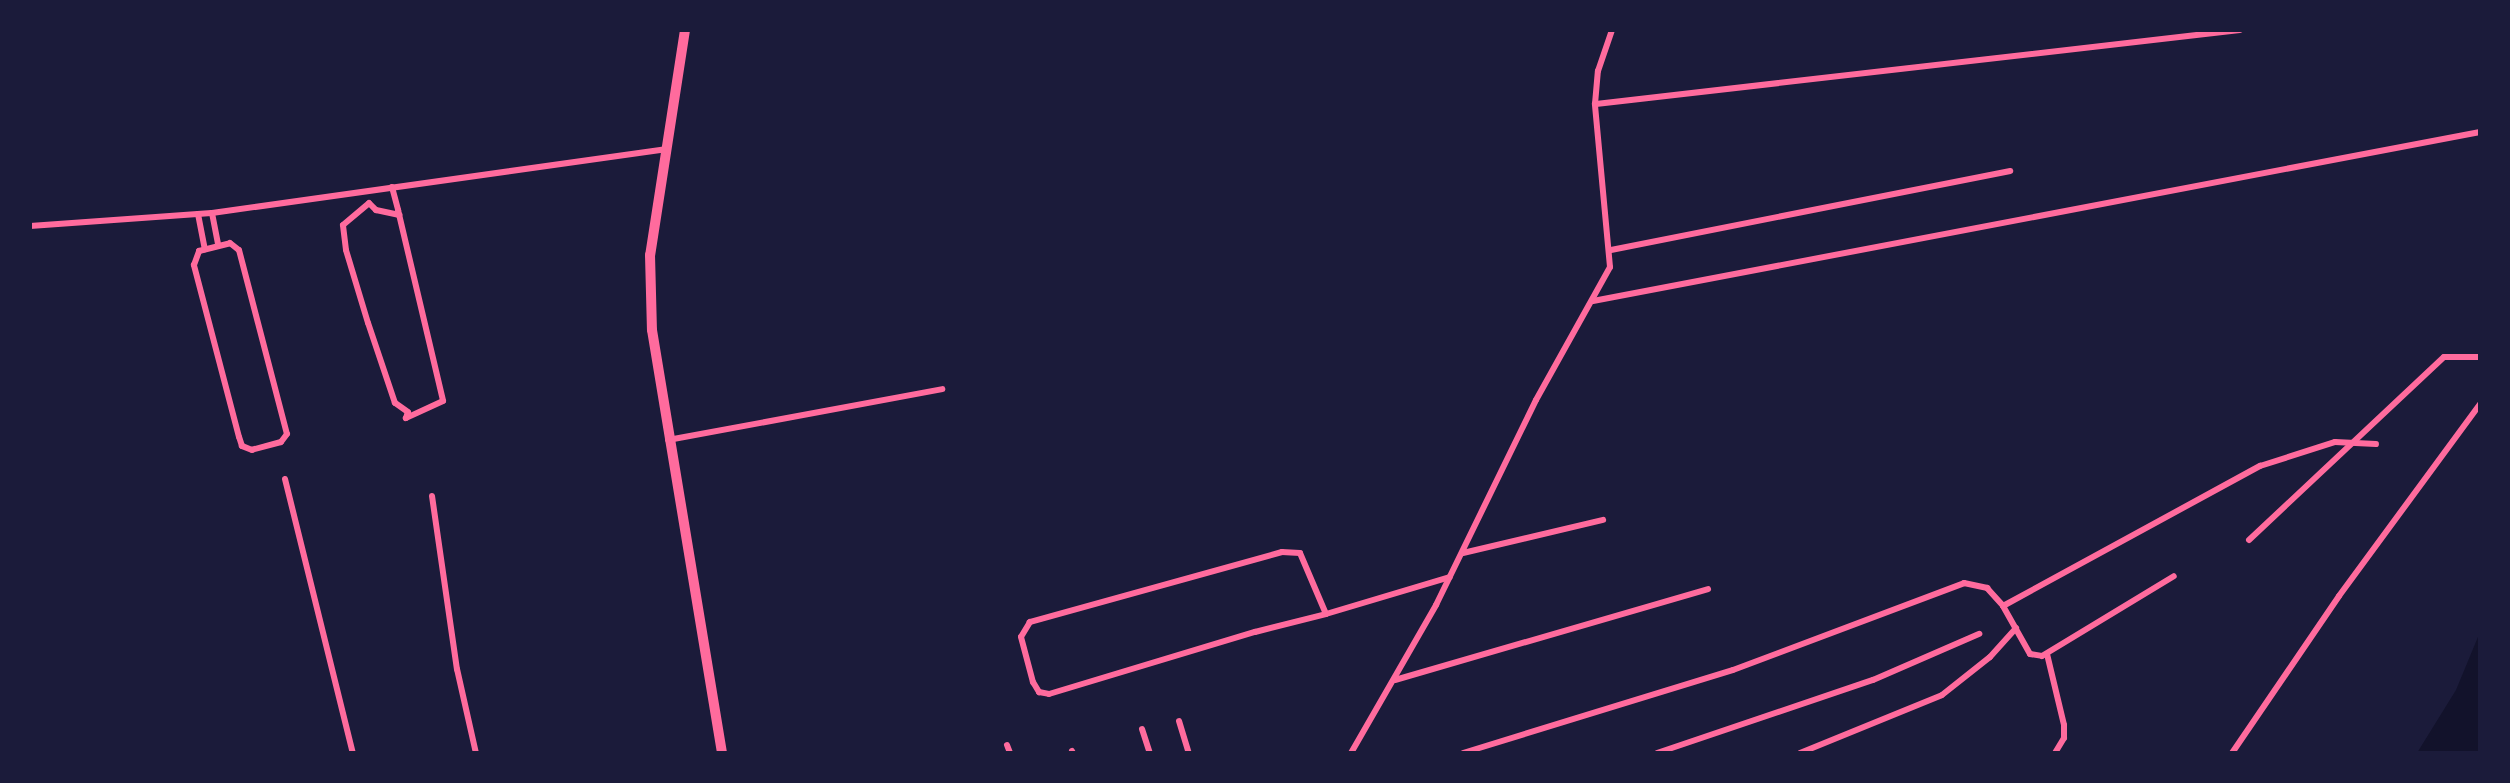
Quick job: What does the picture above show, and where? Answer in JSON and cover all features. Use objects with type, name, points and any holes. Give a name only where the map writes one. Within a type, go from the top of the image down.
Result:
[{"type":"main road","points":[[685,30],[650,256],[652,330],[667,440],[722,753]]},
{"type":"street","points":[[1351,753],[1450,577],[1536,400],[1610,267],[1596,104],[1598,71],[1612,30]]},
{"type":"street","points":[[1596,104],[2240,30]]},
{"type":"street","points":[[1593,301],[2480,132]]},
{"type":"street","points":[[30,226],[212,214],[666,149]]},
{"type":"street","points":[[1611,250],[2010,170]]},
{"type":"street","points":[[392,187],[444,402],[406,418],[408,412],[396,403],[368,323],[346,250],[343,224],[368,203],[376,210],[399,216]]},
{"type":"street","points":[[198,214],[205,249]]},
{"type":"street","points":[[212,214],[218,246]]},
{"type":"street","points":[[230,243],[239,250],[286,434],[281,442],[247,449],[239,437],[194,265],[194,254],[205,249],[230,243]]},
{"type":"street","points":[[2249,540],[2351,440],[2444,357],[2480,357]]},
{"type":"street","points":[[667,440],[942,388]]},
{"type":"street","points":[[2232,753],[2480,404]]},
{"type":"street","points":[[2003,606],[2260,466],[2310,447],[2351,440],[2376,444]]},
{"type":"street","points":[[285,479],[353,753]]},
{"type":"street","points":[[432,496],[457,669],[476,753]]},
{"type":"street","points":[[1462,553],[1602,520]]},
{"type":"street","points":[[1326,614],[1300,552],[1282,552],[1030,622],[1022,638],[1033,682],[1039,692],[1050,694],[1326,614],[1450,577]]},
{"type":"street","points":[[1464,753],[1734,670],[1950,585],[1977,583],[2003,606],[2030,654],[2048,654],[2174,576]]},
{"type":"street","points":[[1393,680],[1708,589]]},
{"type":"street","points":[[1800,753],[1942,695],[1990,658],[2016,628]]},
{"type":"street","points":[[1657,753],[1873,680],[1979,634]]},
{"type":"street","points":[[2048,654],[2064,725],[2064,738],[2056,753]]},
{"type":"street","points":[[1179,722],[1189,753]]},
{"type":"street","points":[[1142,729],[1150,753]]},
{"type":"shaded area","points":[[2480,632],[2480,753],[2417,753],[2456,690]]}]
